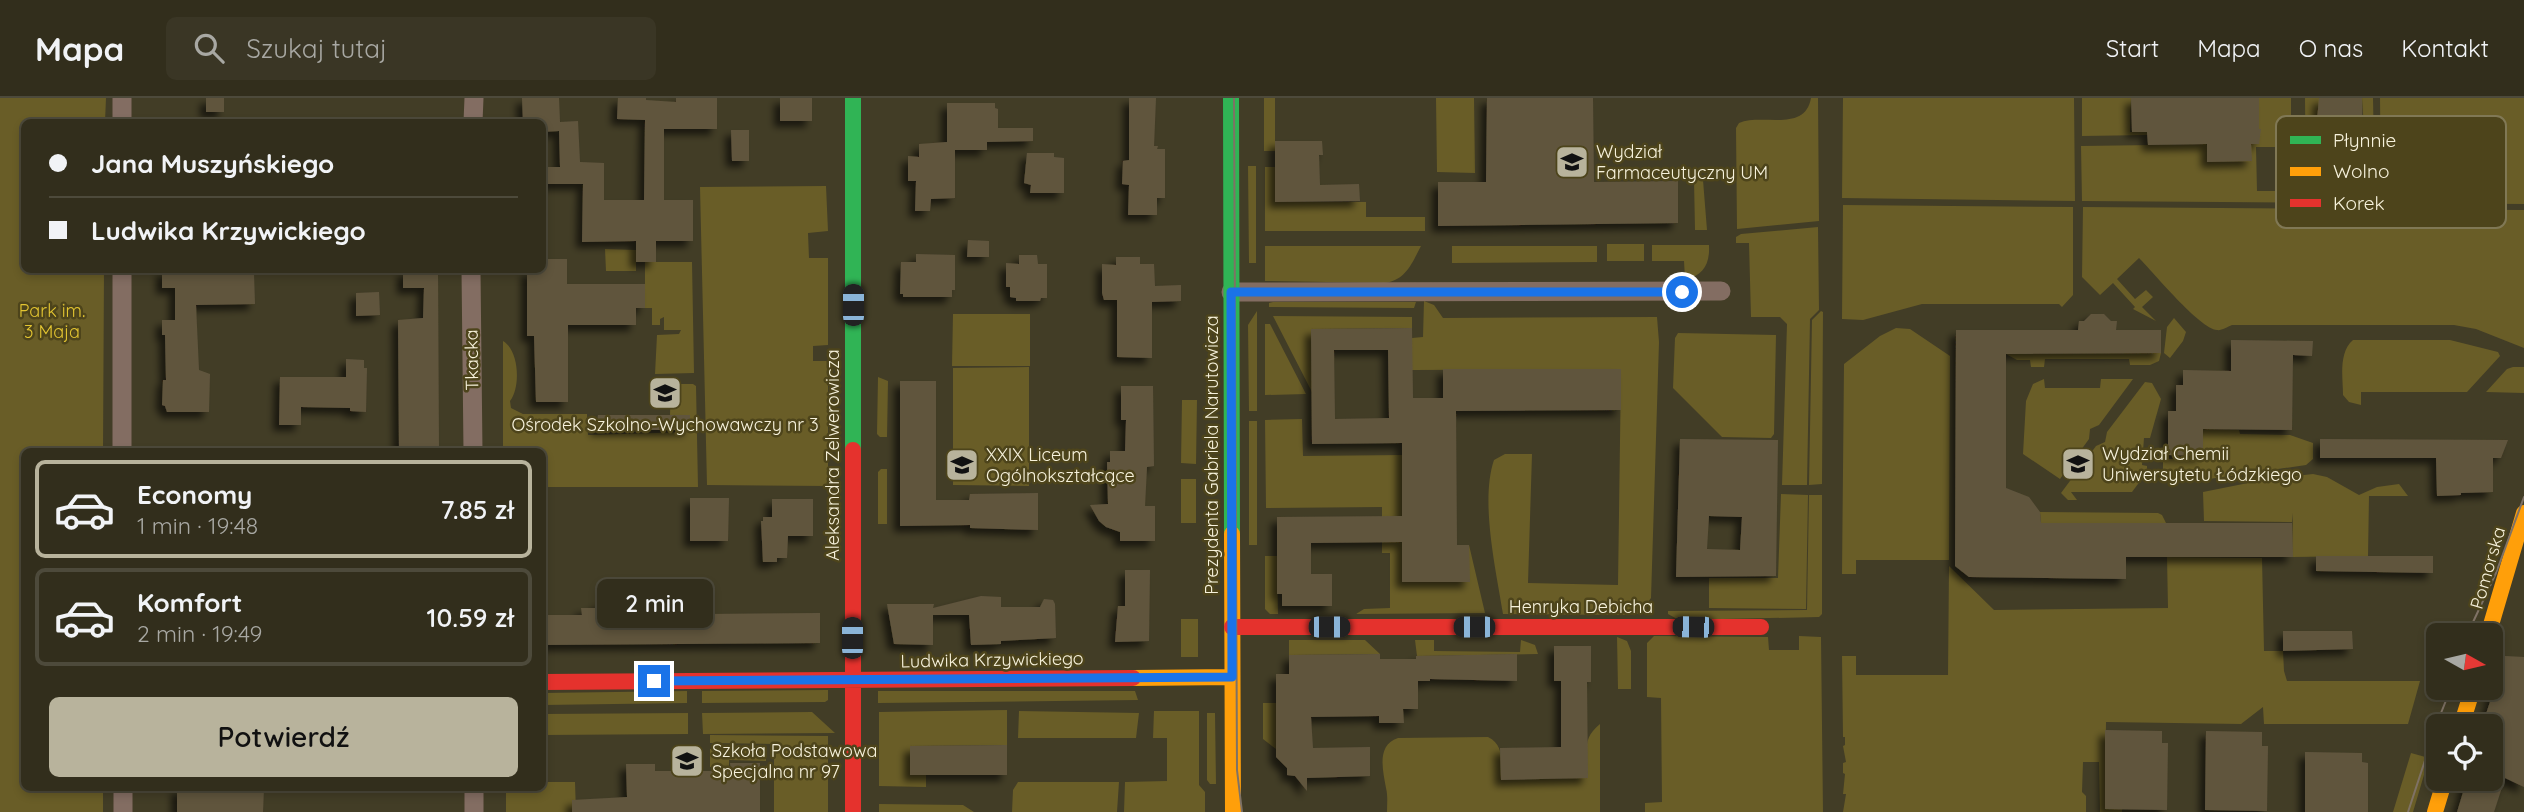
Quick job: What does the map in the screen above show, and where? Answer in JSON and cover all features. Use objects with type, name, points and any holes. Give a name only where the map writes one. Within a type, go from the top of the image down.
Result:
[{"type":"street","points":[[122,98],[122,119]]},
{"type":"street","points":[[473,119],[474,98]]},
{"type":"street","name":"Aleksandra Zelwerowicza","points":[[853,98],[853,812]]},
{"type":"street","name":"Prezydenta Gabriela Narutowicza","points":[[1230,98],[1233,812]]},
{"type":"street","points":[[122,273],[122,448]]},
{"type":"street","name":"Tkacka","points":[[471,273],[473,448]]},
{"type":"street","points":[[1231,292],[1721,291]]},
{"type":"street","name":"Pomorska","points":[[2492,623],[2524,513]]},
{"type":"street","name":"Henryka Debicha","points":[[1232,627],[1761,627]]},
{"type":"street","name":"Ludwika Krzywickiego","points":[[546,682],[1232,677]]},
{"type":"street","points":[[123,791],[123,812]]},
{"type":"street","points":[[474,791],[474,812]]},
{"type":"street","points":[[2435,812],[2441,791]]},
{"type":"green space","name":"Park im. 3 Maja","points":[[0,98],[106,98],[105,119],[21,119],[21,273],[104,273],[103,448],[21,448],[21,791],[103,791],[103,812],[0,812]]},
{"type":"green space","points":[[1264,98],[1275,98],[1275,151],[1264,151]]},
{"type":"green space","points":[[1436,98],[1474,98],[1475,173],[1437,172]]},
{"type":"green space","points":[[1811,98],[1818,98],[1819,221],[1737,229],[1736,128],[1739,123],[1748,120],[1792,119],[1807,109]]},
{"type":"green space","points":[[1843,98],[2074,98],[2075,201],[1842,198]]},
{"type":"green space","points":[[2082,98],[2131,98],[2130,132],[2149,132],[2149,135],[2082,136]]},
{"type":"green space","points":[[2259,98],[2291,98],[2291,116],[2276,116],[2276,147],[2256,147],[2257,191],[2276,191],[2276,202],[2082,201],[2081,146],[2225,144],[2207,161],[2251,161],[2233,131],[2261,130]]},
{"type":"green space","points":[[2305,98],[2319,98],[2319,116],[2305,116]]},
{"type":"green space","points":[[2362,98],[2373,98],[2373,116],[2363,116]]},
{"type":"green space","points":[[2380,98],[2524,98],[2524,204],[2506,204],[2506,116],[2380,116]]},
{"type":"green space","points":[[1248,166],[1256,166],[1256,263],[1249,263]]},
{"type":"green space","points":[[1265,167],[1275,167],[1275,202],[1366,202],[1366,217],[1425,217],[1425,231],[1265,231]]},
{"type":"green space","points":[[1694,180],[1703,180],[1707,230],[1695,230]]},
{"type":"green space","points":[[826,186],[828,231],[808,233],[809,258],[828,258],[828,345],[813,346],[813,361],[828,361],[828,486],[707,485],[700,187]]},
{"type":"green space","points":[[1843,205],[2073,207],[2073,295],[2062,307],[2059,304],[1922,304],[1863,320],[1842,319]]},
{"type":"green space","points":[[2083,207],[2276,208],[2276,228],[2506,228],[2506,210],[2524,210],[2524,348],[2476,329],[2454,325],[2232,325],[2217,330],[2209,327],[2189,310],[2139,258],[2117,279],[2135,299],[2146,290],[2153,297],[2142,307],[2156,321],[2133,309],[2135,307],[2113,283],[2100,295],[2082,277]]},
{"type":"green space","points":[[1818,227],[1819,310],[1810,319],[1807,485],[1782,485],[1787,324],[1780,317],[1751,317],[1749,243],[1736,243],[1736,237],[1741,234]]},
{"type":"green space","points":[[1607,244],[1644,244],[1644,261],[1607,261]]},
{"type":"green space","points":[[1652,245],[1709,245],[1708,257],[1701,272],[1685,279],[1684,261],[1652,261]]},
{"type":"green space","points":[[1265,246],[1421,246],[1403,274],[1385,283],[1265,281]]},
{"type":"green space","points":[[1452,246],[1597,246],[1597,262],[1452,263]]},
{"type":"green space","points":[[605,249],[636,250],[636,271],[606,271]]},
{"type":"green space","points":[[645,262],[692,262],[694,373],[655,374],[657,335],[679,334],[681,330],[664,330],[664,317],[660,319],[660,325],[652,325],[652,308],[645,308]]},
{"type":"green space","points":[[1424,301],[1434,305],[1443,318],[1657,317],[1659,342],[1651,598],[1640,613],[1503,614],[1489,515],[1490,477],[1494,460],[1505,454],[1532,454],[1528,583],[1618,585],[1621,369],[1412,370],[1412,338],[1423,337]]},
{"type":"green space","points":[[1416,302],[1414,308],[1269,307],[1269,303]]},
{"type":"green space","points":[[1257,311],[1257,411],[1249,411],[1248,325]]},
{"type":"green space","points":[[1821,311],[1822,484],[1809,485],[1812,320]]},
{"type":"green space","points":[[953,314],[1030,314],[1030,366],[952,366]]},
{"type":"green space","points":[[1273,316],[1412,317],[1412,328],[1311,329],[1312,392]]},
{"type":"green space","points":[[2174,318],[2186,332],[2183,341],[2170,358],[2164,353],[2167,327]]},
{"type":"green space","points":[[1265,324],[1270,324],[1306,394],[1265,395]]},
{"type":"green space","points":[[1896,328],[1910,329],[1950,356],[1949,560],[1856,560],[1856,574],[1842,574],[1844,364],[1880,336]]},
{"type":"green space","points":[[1678,333],[1776,335],[1774,434],[1771,438],[1722,437],[1673,388],[1675,338]]},
{"type":"green space","points":[[2353,340],[2450,340],[2498,352],[2500,356],[2467,392],[2361,392],[2361,405],[2349,402],[2343,395],[2343,359]]},
{"type":"green space","points":[[503,341],[512,352],[517,369],[511,408],[523,414],[587,414],[588,435],[690,432],[689,415],[670,415],[671,384],[696,386],[698,487],[546,487],[546,448],[503,448]]},
{"type":"green space","points":[[2161,353],[2159,361],[2150,365],[2130,365],[2129,359],[2045,359],[2044,367],[2031,367],[2030,360],[2017,360],[2006,354]]},
{"type":"green space","points":[[1029,367],[1029,486],[953,485],[953,368]]},
{"type":"green space","points":[[2524,367],[2524,393],[2486,392],[2507,369]]},
{"type":"green space","points":[[878,377],[888,381],[887,437],[877,434]]},
{"type":"green space","points":[[2044,379],[2045,388],[2100,388],[2101,379],[2133,379],[2099,425],[2090,429],[2089,439],[2060,479],[2023,454],[2026,401],[2033,384]]},
{"type":"green space","points":[[2145,382],[2152,383],[2161,399],[2150,438],[2144,438],[2142,465],[2147,466],[2147,472],[2132,492],[2071,492],[2077,500],[2068,500],[2061,493],[2096,446],[2105,442],[2107,432]]},
{"type":"green space","points":[[1182,400],[1197,400],[1196,464],[1181,463]]},
{"type":"green space","points":[[1302,419],[1303,456],[1402,455],[1403,582],[1469,582],[1469,545],[1485,613],[1356,614],[1364,609],[1390,608],[1390,553],[1382,553],[1382,507],[1266,508],[1265,420]]},
{"type":"green space","points":[[1249,421],[1257,421],[1257,545],[1249,545]]},
{"type":"green space","points":[[2203,429],[2239,430],[2240,434],[2290,435],[2313,443],[2313,459],[2306,465],[2202,480],[2163,480],[2163,459],[2203,459]]},
{"type":"green space","points":[[887,469],[887,524],[878,524],[878,472]]},
{"type":"green space","points":[[2313,474],[2327,477],[2359,495],[2377,487],[2399,484],[2408,496],[2369,496],[2368,556],[2292,557],[2293,513],[2292,522],[2204,521],[2203,492],[2268,479]]},
{"type":"green space","points":[[1181,479],[1196,479],[1196,523],[1181,523]]},
{"type":"green space","points":[[1781,494],[1808,495],[1806,609],[1709,608],[1709,578],[1778,578]]},
{"type":"green space","points":[[1809,495],[1822,495],[1822,614],[1819,617],[1679,620],[1668,614],[1668,611],[1807,610]]},
{"type":"green space","points":[[2040,512],[2158,513],[2166,523],[2041,523]]},
{"type":"green space","points":[[1265,556],[1277,556],[1278,614],[1270,614],[1265,609]]},
{"type":"green space","points":[[2167,557],[2262,558],[2264,651],[2283,651],[2287,681],[2420,681],[2408,724],[2264,724],[2263,707],[2241,724],[2106,722],[2105,809],[2122,809],[2122,812],[2100,812],[2099,762],[2083,762],[2082,792],[2086,796],[2086,812],[1843,812],[1846,794],[1843,794],[1843,763],[1846,762],[1843,746],[1842,656],[1856,656],[1856,675],[1948,675],[1949,566],[1994,610],[2168,608]]},
{"type":"green space","points":[[1181,619],[1198,619],[1198,657],[1181,657]]},
{"type":"green space","points":[[1654,636],[1768,637],[1769,650],[1799,650],[1799,636],[1821,637],[1823,812],[1645,812],[1645,803],[1662,802],[1661,698],[1647,697],[1647,643]]},
{"type":"green space","points":[[1617,637],[1627,641],[1631,651],[1631,689],[1618,689]]},
{"type":"green space","points":[[1289,640],[1365,640],[1380,654],[1289,655]]},
{"type":"green space","points":[[1415,640],[1434,640],[1434,651],[1520,652],[1521,640],[1535,645],[1538,654],[1417,656]]},
{"type":"green space","points":[[828,690],[828,700],[825,702],[702,703],[702,691]]},
{"type":"green space","points":[[687,691],[687,703],[546,705],[546,693]]},
{"type":"green space","points":[[878,691],[1135,691],[1138,700],[878,703]]},
{"type":"green space","points":[[1263,703],[1276,703],[1276,749],[1263,739]]},
{"type":"green space","points":[[1007,710],[1007,745],[910,746],[910,775],[926,775],[926,787],[879,786],[879,712]]},
{"type":"green space","points":[[1019,711],[1139,713],[1136,738],[1018,738]]},
{"type":"green space","points":[[1154,711],[1199,711],[1199,785],[1205,792],[1205,812],[1124,812],[1125,782],[1167,781],[1167,738],[1153,738]]},
{"type":"green space","points":[[812,712],[835,733],[703,734],[702,713]]},
{"type":"green space","points":[[688,713],[688,734],[546,735],[546,714]]},
{"type":"green space","points":[[1207,713],[1215,713],[1216,784],[1210,784],[1207,780]]},
{"type":"green space","points":[[1600,724],[1600,812],[1387,812],[1384,752],[1391,741],[1398,738],[1488,737],[1500,750],[1501,780],[1587,778],[1587,742]]},
{"type":"green space","points":[[710,735],[828,736],[828,812],[774,812],[774,744],[710,743]]},
{"type":"green space","points":[[710,749],[766,749],[766,761],[729,760],[729,767],[710,767]]},
{"type":"green space","points":[[2411,753],[2426,757],[2426,768],[2413,812],[2393,812]]},
{"type":"green space","points":[[546,782],[575,782],[576,812],[506,812],[506,791],[546,791]]},
{"type":"green space","points":[[1018,782],[1119,782],[1117,812],[1012,812],[1013,790]]},
{"type":"green space","points":[[879,804],[963,805],[974,812],[879,812]]},
{"type":"building","points":[[206,98],[224,98],[224,112],[206,112]]},
{"type":"building","points":[[522,98],[559,98],[560,122],[578,121],[580,162],[604,163],[604,200],[644,200],[645,120],[617,119],[618,98],[676,102],[676,98],[717,98],[717,129],[664,129],[664,200],[693,200],[693,241],[656,241],[656,262],[636,262],[636,241],[582,242],[583,184],[546,184],[546,167],[560,167],[559,131],[546,132],[546,119],[523,119]]},
{"type":"building","points":[[780,98],[812,98],[812,121],[780,121]]},
{"type":"building","points":[[1129,98],[1156,98],[1154,146],[1158,146],[1157,149],[1165,149],[1165,198],[1157,198],[1157,215],[1128,215],[1129,185],[1122,184],[1123,161],[1129,160]]},
{"type":"building","name":"Wydział Farmaceutyczny UM","points":[[1487,98],[1593,98],[1594,182],[1678,181],[1678,223],[1438,226],[1438,182],[1486,182]]},
{"type":"building","points":[[2131,98],[2259,98],[2261,129],[2259,144],[2251,144],[2252,161],[2207,162],[2207,144],[2148,145],[2147,132],[2132,132]]},
{"type":"building","points":[[2319,98],[2362,98],[2362,116],[2317,116]]},
{"type":"building","points":[[947,103],[995,103],[995,108],[998,109],[998,128],[1033,128],[1033,141],[987,142],[987,150],[955,150],[955,198],[931,199],[930,211],[915,211],[916,181],[908,181],[908,156],[919,157],[919,144],[947,142]]},
{"type":"building","points":[[731,130],[749,130],[749,161],[732,161]]},
{"type":"building","points":[[1275,141],[1322,141],[1323,155],[1319,155],[1320,185],[1359,184],[1360,201],[1275,202]]},
{"type":"building","points":[[1027,153],[1054,153],[1054,157],[1064,158],[1064,193],[1030,193],[1031,185],[1024,183]]},
{"type":"building","points":[[968,240],[989,241],[989,257],[967,257]]},
{"type":"building","points":[[916,254],[955,255],[955,290],[952,290],[952,297],[903,297],[903,294],[900,294],[901,262],[916,262]]},
{"type":"building","points":[[1019,255],[1037,255],[1038,264],[1047,264],[1047,298],[1041,298],[1040,301],[1016,301],[1016,298],[1010,297],[1010,287],[1006,287],[1006,263],[1019,264]]},
{"type":"building","points":[[1116,257],[1140,257],[1140,264],[1154,264],[1155,286],[1181,285],[1181,301],[1152,302],[1152,358],[1117,357],[1117,300],[1104,300],[1102,293],[1102,264],[1116,265]]},
{"type":"building","points":[[546,259],[567,259],[567,284],[645,284],[645,308],[636,308],[636,325],[568,325],[568,402],[536,402],[534,336],[527,336],[527,273],[546,273]]},
{"type":"building","points":[[162,273],[254,274],[255,304],[196,305],[199,370],[210,374],[209,412],[167,412],[162,405],[163,380],[166,380],[162,320],[175,320],[175,288],[162,288]]},
{"type":"building","points":[[403,273],[438,273],[439,448],[399,448],[398,320],[423,318],[424,288],[403,288]]},
{"type":"building","points":[[379,292],[380,315],[356,316],[356,293]]},
{"type":"building","points":[[2091,314],[2104,314],[2111,321],[2117,321],[2116,330],[2161,330],[2161,353],[2006,354],[2006,488],[2029,497],[2040,512],[2041,523],[2292,523],[2293,557],[2126,557],[2126,579],[1969,577],[1955,566],[1956,330],[2078,330],[2079,321],[2084,321]]},
{"type":"building","points":[[1412,328],[1413,398],[1443,398],[1443,369],[1621,369],[1621,410],[1456,411],[1457,545],[1469,545],[1470,582],[1402,582],[1402,542],[1311,543],[1311,574],[1332,574],[1332,606],[1282,606],[1282,594],[1277,594],[1277,517],[1402,516],[1402,443],[1312,444],[1311,329]],"holes":[[[1334,350],[1388,350],[1389,418],[1335,419]]]},
{"type":"building","points":[[2231,340],[2313,341],[2312,356],[2293,355],[2292,430],[2203,429],[2203,456],[2168,455],[2168,411],[2176,411],[2176,385],[2183,385],[2183,370],[2231,371]]},
{"type":"building","points":[[346,359],[364,360],[364,368],[367,368],[366,412],[350,411],[350,408],[301,407],[301,425],[279,425],[280,377],[346,377]]},
{"type":"building","points":[[900,381],[936,381],[936,500],[969,500],[970,494],[1038,493],[1038,530],[970,528],[970,525],[900,526]]},
{"type":"building","points":[[1121,386],[1153,386],[1154,466],[1147,467],[1145,506],[1155,506],[1155,541],[1120,541],[1120,532],[1099,521],[1090,505],[1108,504],[1107,462],[1110,462],[1110,451],[1125,451],[1126,420],[1121,420]]},
{"type":"building","points":[[598,415],[690,415],[690,430],[596,430]]},
{"type":"building","points":[[1680,439],[1778,440],[1776,576],[1676,577]],"holes":[[[1709,516],[1742,517],[1740,550],[1707,549]]]},
{"type":"building","points":[[2320,439],[2508,440],[2501,458],[2493,458],[2493,492],[2437,496],[2436,458],[2320,458]]},
{"type":"building","points":[[690,498],[729,498],[728,541],[690,541]]},
{"type":"building","points":[[772,499],[813,499],[813,536],[788,536],[787,558],[777,558],[777,562],[763,562],[761,521],[763,517],[772,517]]},
{"type":"building","points":[[2316,556],[2433,556],[2433,573],[2316,571]]},
{"type":"building","points":[[1125,570],[1150,570],[1149,641],[1115,642],[1118,606],[1125,606]]},
{"type":"building","points":[[981,596],[1001,597],[1001,607],[1040,607],[1044,599],[1053,600],[1056,638],[971,645],[969,615],[933,615],[933,645],[894,644],[887,604],[934,604],[933,608]]},
{"type":"building","points":[[596,603],[610,603],[610,615],[820,613],[820,643],[546,645],[546,615],[582,615],[581,608],[596,608]]},
{"type":"building","points":[[2283,631],[2352,631],[2353,649],[2283,651]]},
{"type":"building","points":[[1554,646],[1591,646],[1591,682],[1587,682],[1588,778],[1501,780],[1500,748],[1561,747],[1561,681],[1554,681]]},
{"type":"building","points":[[1380,654],[1380,659],[1416,659],[1416,656],[1517,654],[1517,681],[1418,681],[1418,709],[1403,709],[1404,723],[1379,723],[1379,716],[1311,717],[1313,748],[1370,747],[1370,776],[1307,778],[1307,791],[1295,776],[1287,775],[1287,768],[1276,757],[1276,674],[1289,674],[1289,655]]},
{"type":"building","points":[[2505,656],[2524,657],[2524,787],[2505,778],[2503,784],[2503,714],[2486,714],[2491,700],[2503,700]]},
{"type":"building","points":[[2105,730],[2162,731],[2162,743],[2168,743],[2167,810],[2105,809]]},
{"type":"building","points":[[2206,731],[2262,732],[2262,746],[2268,746],[2267,811],[2205,810]]},
{"type":"building","points":[[1007,745],[1007,775],[910,775],[910,746]]},
{"type":"building","points":[[2305,752],[2362,753],[2362,762],[2368,763],[2368,812],[2305,812]]},
{"type":"building","points":[[730,763],[760,763],[760,812],[572,812],[572,800],[627,797],[626,764],[655,764],[655,771],[731,771]]},
{"type":"building","points":[[177,791],[264,791],[263,812],[177,812]]},
{"type":"building","points":[[2463,791],[2501,791],[2494,812],[2457,812]]},
{"type":"tram line","points":[[1234,98],[1237,770],[1242,812]]},
{"type":"tram line","points":[[2473,623],[2496,573],[2524,497]]},
{"type":"tram line","points":[[2408,812],[2446,700]]},
{"type":"traffic: fast","points":[[853,98],[853,450]]},
{"type":"traffic: fast","points":[[1231,98],[1232,534]]},
{"type":"traffic: slow","points":[[2492,623],[2524,513]]},
{"type":"traffic: slow","points":[[1232,534],[1233,812]]},
{"type":"traffic: slow","points":[[1133,678],[1232,677]]},
{"type":"traffic: slow","points":[[2465,714],[2469,700]]},
{"type":"traffic: slow","points":[[2435,812],[2441,791]]},
{"type":"traffic: jam","points":[[853,450],[853,812]]},
{"type":"traffic: jam","points":[[1232,627],[1761,627]]},
{"type":"traffic: jam","points":[[546,682],[1133,678]]},
{"type":"place","name":"Wydział Farmaceutyczny UM","points":[[1572,162]]},
{"type":"place","name":"Ośrodek Szkolno-Wychowawczy nr 3","points":[[665,393]]},
{"type":"place","name":"Wydział Chemii Uniwersytetu Łódzkiego","points":[[2078,464]]},
{"type":"place","name":"XXIX Liceum Ogólnokształcące","points":[[962,465]]},
{"type":"place","name":"Szkoła Podstawowa Specjalna nr 97","points":[[687,761]]},
{"type":"route","points":[[654,681],[1232,677],[1231,292],[1682,292]]}]
